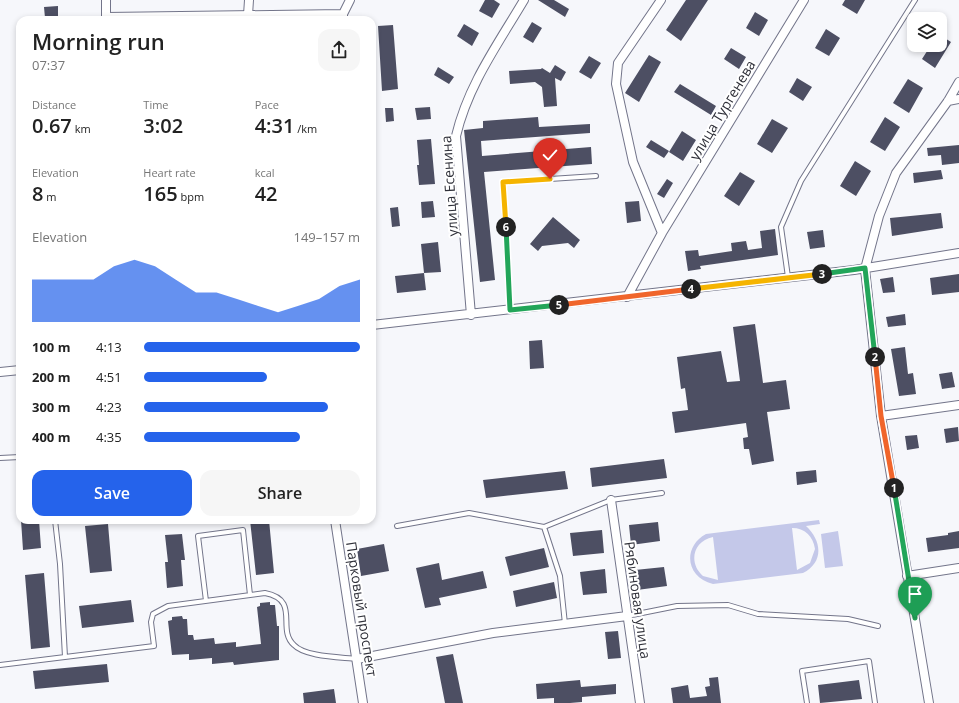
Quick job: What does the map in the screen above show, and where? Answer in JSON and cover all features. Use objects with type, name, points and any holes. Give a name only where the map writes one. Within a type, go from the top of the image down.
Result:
[{"type":"street","points":[[106,0],[106,16]]},
{"type":"street","points":[[248,15],[250,0]]},
{"type":"street","points":[[343,16],[350,0]]},
{"type":"street","name":"улица Есенина","points":[[471,315],[456,136],[462,111],[474,85],[524,0]]},
{"type":"street","points":[[661,0],[618,63],[616,84],[633,162],[662,233]]},
{"type":"street","name":"улица Тургенева","points":[[627,297],[662,233],[804,0]]},
{"type":"street","points":[[201,16],[296,16]]},
{"type":"street","points":[[929,703],[881,416],[865,268],[879,216],[896,173],[948,101],[959,82]]},
{"type":"street","points":[[948,101],[959,99]]},
{"type":"street","points":[[376,325],[788,278],[865,268],[959,253]]},
{"type":"street","points":[[0,372],[16,370]]},
{"type":"street","points":[[881,416],[959,405]]},
{"type":"street","name":"Рябиновая улица","points":[[611,500],[640,703]]},
{"type":"street","name":"Парковый проспект","points":[[336,524],[363,703]]},
{"type":"street","points":[[908,576],[959,568]]},
{"type":"street","points":[[357,659],[493,633],[627,616]]},
{"type":"lane","points":[[788,278],[781,227],[801,181],[915,0]]},
{"type":"lane","points":[[510,310],[503,182],[596,176]]},
{"type":"lane","points":[[0,458],[16,457]]},
{"type":"lane","points":[[397,526],[469,513],[544,527],[611,500],[662,493]]},
{"type":"lane","points":[[55,524],[60,564],[65,657]]},
{"type":"lane","points":[[544,527],[560,576],[565,624]]},
{"type":"lane","points":[[206,601],[198,536],[243,530],[250,595]]},
{"type":"lane","points":[[0,665],[154,646],[151,622],[153,614],[168,606],[265,594],[275,595],[286,608],[289,638],[294,645],[306,652],[357,659]]},
{"type":"lane","points":[[627,616],[677,606],[728,605],[758,614],[848,619],[878,626]]},
{"type":"lane","points":[[807,703],[802,671],[869,661],[875,703]]},
{"type":"shaded area","points":[[819,520],[820,524],[806,526],[815,538],[818,545],[818,551],[815,563],[803,573],[713,584],[704,581],[697,575],[690,562],[693,546],[706,534]],"holes":[[[792,528],[801,529],[808,534],[814,544],[815,549],[810,563],[797,570]],[[713,537],[718,580],[703,576],[698,571],[694,559],[697,548],[701,543],[706,539]]]},
{"type":"shaded area","points":[[838,531],[843,566],[825,568],[821,534]]},
{"type":"building","points":[[485,0],[494,0],[500,4],[492,18],[479,11]]},
{"type":"building","points":[[538,0],[554,0],[569,9],[565,17]]},
{"type":"building","points":[[686,0],[708,0],[681,41],[666,30]]},
{"type":"building","points":[[845,0],[865,0],[857,14],[842,5]]},
{"type":"building","points":[[58,6],[58,16],[45,16],[44,7]]},
{"type":"building","points":[[755,12],[768,20],[759,36],[746,28]]},
{"type":"building","points":[[532,22],[542,28],[533,43],[523,37]]},
{"type":"building","points":[[464,24],[479,33],[472,46],[457,36]]},
{"type":"building","points":[[393,25],[398,89],[382,91],[378,26]]},
{"type":"building","points":[[826,29],[840,38],[829,56],[815,48]]},
{"type":"building","points":[[947,39],[951,42],[947,48]]},
{"type":"building","points":[[731,48],[746,57],[739,69],[724,59]]},
{"type":"building","points":[[926,52],[945,52],[935,68],[922,59]]},
{"type":"building","points":[[649,55],[661,62],[639,102],[625,93]]},
{"type":"building","points":[[589,56],[601,63],[591,79],[579,72]]},
{"type":"building","points":[[555,65],[566,72],[561,81],[555,78],[557,106],[544,107],[542,87],[535,82],[510,84],[509,71],[542,68],[550,73]]},
{"type":"building","points":[[438,67],[454,77],[449,84],[434,75]]},
{"type":"building","points":[[797,78],[812,87],[803,101],[789,92]]},
{"type":"building","points":[[908,79],[923,88],[909,113],[893,103]]},
{"type":"building","points":[[680,84],[716,106],[711,115],[674,92]]},
{"type":"building","points":[[430,107],[431,119],[417,120],[415,108]]},
{"type":"building","points":[[385,108],[393,108],[394,121],[386,122]]},
{"type":"building","points":[[538,117],[539,127],[590,124],[590,133],[481,141],[482,156],[591,147],[592,164],[484,172],[495,280],[480,282],[464,130],[483,128],[483,121]]},
{"type":"building","points":[[885,117],[900,127],[885,151],[870,142]]},
{"type":"building","points":[[772,119],[788,128],[772,153],[757,144]]},
{"type":"building","points":[[682,131],[696,140],[683,161],[669,152]]},
{"type":"building","points":[[431,139],[435,184],[419,185],[417,140]]},
{"type":"building","points":[[651,140],[669,151],[664,158],[646,147]]},
{"type":"building","points":[[959,145],[959,163],[942,165],[941,155],[928,156],[927,148]]},
{"type":"building","points":[[855,161],[871,171],[856,196],[840,186]]},
{"type":"building","points":[[941,170],[943,179],[914,183],[913,173]]},
{"type":"building","points":[[740,172],[755,181],[739,206],[724,196]]},
{"type":"building","points":[[667,179],[673,183],[664,198],[657,194]]},
{"type":"building","points":[[433,201],[435,217],[422,218],[421,202]]},
{"type":"building","points":[[639,201],[641,221],[627,223],[625,202]]},
{"type":"building","points":[[398,207],[400,226],[392,227],[390,208]]},
{"type":"building","points":[[941,213],[943,228],[892,236],[890,218]]},
{"type":"building","points":[[553,217],[580,240],[574,248],[568,243],[542,246],[538,251],[530,244]]},
{"type":"building","points":[[775,229],[778,255],[700,266],[701,269],[688,271],[685,251],[698,250],[699,256],[732,251],[731,243],[746,241],[748,250],[762,248],[760,231]]},
{"type":"building","points":[[823,230],[825,247],[810,249],[807,232]]},
{"type":"building","points":[[438,242],[441,272],[424,273],[421,244]]},
{"type":"building","points":[[424,273],[426,290],[397,293],[395,276]]},
{"type":"building","points":[[959,274],[959,292],[932,295],[930,278]]},
{"type":"building","points":[[893,277],[895,292],[883,293],[880,279]]},
{"type":"building","points":[[905,314],[906,325],[888,327],[886,317]]},
{"type":"building","points":[[755,324],[763,383],[786,380],[790,409],[767,412],[774,461],[752,465],[749,449],[744,449],[743,438],[748,437],[746,423],[675,433],[672,412],[688,410],[685,388],[681,389],[677,357],[721,351],[727,382],[740,381],[733,327]]},
{"type":"building","points":[[542,340],[544,368],[530,369],[529,341]]},
{"type":"building","points":[[905,347],[908,374],[913,373],[916,394],[899,396],[891,349]]},
{"type":"building","points":[[952,372],[955,387],[942,389],[939,374]]},
{"type":"building","points":[[958,427],[959,441],[946,443],[944,429]]},
{"type":"building","points":[[917,435],[919,448],[907,450],[905,436]]},
{"type":"building","points":[[664,459],[667,478],[592,487],[590,468]]},
{"type":"building","points":[[816,470],[817,482],[797,485],[796,472]]},
{"type":"building","points":[[565,471],[568,489],[486,498],[483,480]]},
{"type":"building","points":[[658,522],[660,541],[631,545],[629,525]]},
{"type":"building","points":[[21,524],[39,524],[41,548],[23,550]]},
{"type":"building","points":[[108,524],[112,571],[90,573],[85,526]]},
{"type":"building","points":[[250,524],[269,524],[274,573],[256,575]]},
{"type":"building","points":[[602,530],[604,553],[573,556],[570,533]]},
{"type":"building","points":[[959,531],[959,548],[928,552],[926,538],[948,535],[948,533]]},
{"type":"building","points":[[182,534],[185,560],[181,560],[183,586],[167,588],[165,562],[168,562],[165,535]]},
{"type":"building","points":[[384,544],[389,571],[361,576],[357,549]]},
{"type":"building","points":[[544,548],[549,567],[510,576],[505,557]]},
{"type":"building","points":[[439,563],[442,580],[483,571],[487,588],[439,598],[441,605],[425,608],[416,568]]},
{"type":"building","points":[[664,567],[667,586],[637,590],[635,570]]},
{"type":"building","points":[[605,569],[607,593],[583,595],[580,572]]},
{"type":"building","points":[[44,573],[50,647],[31,649],[25,575]]},
{"type":"building","points":[[554,582],[557,598],[516,607],[513,591]]},
{"type":"building","points":[[131,600],[134,622],[82,628],[79,606]]},
{"type":"building","points":[[270,602],[270,605],[275,605],[277,626],[279,626],[279,660],[234,665],[233,662],[212,664],[212,658],[189,660],[189,654],[172,655],[168,621],[172,620],[172,617],[182,616],[183,619],[187,619],[188,635],[193,635],[194,640],[214,638],[215,644],[236,642],[236,647],[261,644],[257,607],[260,606],[260,603]]},
{"type":"building","points":[[618,631],[621,658],[608,659],[605,632]]},
{"type":"building","points":[[453,654],[463,703],[445,703],[436,657]]},
{"type":"building","points":[[107,664],[109,682],[35,689],[33,671]]},
{"type":"building","points":[[718,677],[721,703],[673,703],[671,688],[688,685],[690,698],[707,696],[705,687],[710,686],[709,678]]},
{"type":"building","points":[[580,680],[581,687],[616,684],[616,694],[582,697],[582,702],[570,703],[554,703],[554,698],[537,699],[536,684]]},
{"type":"building","points":[[859,680],[862,699],[820,703],[818,685]]},
{"type":"building","points":[[334,689],[336,703],[304,703],[303,693]]},
{"type":"route","points":[[550,179],[503,182],[510,310],[865,268],[881,416],[895,491],[915,618]]}]
